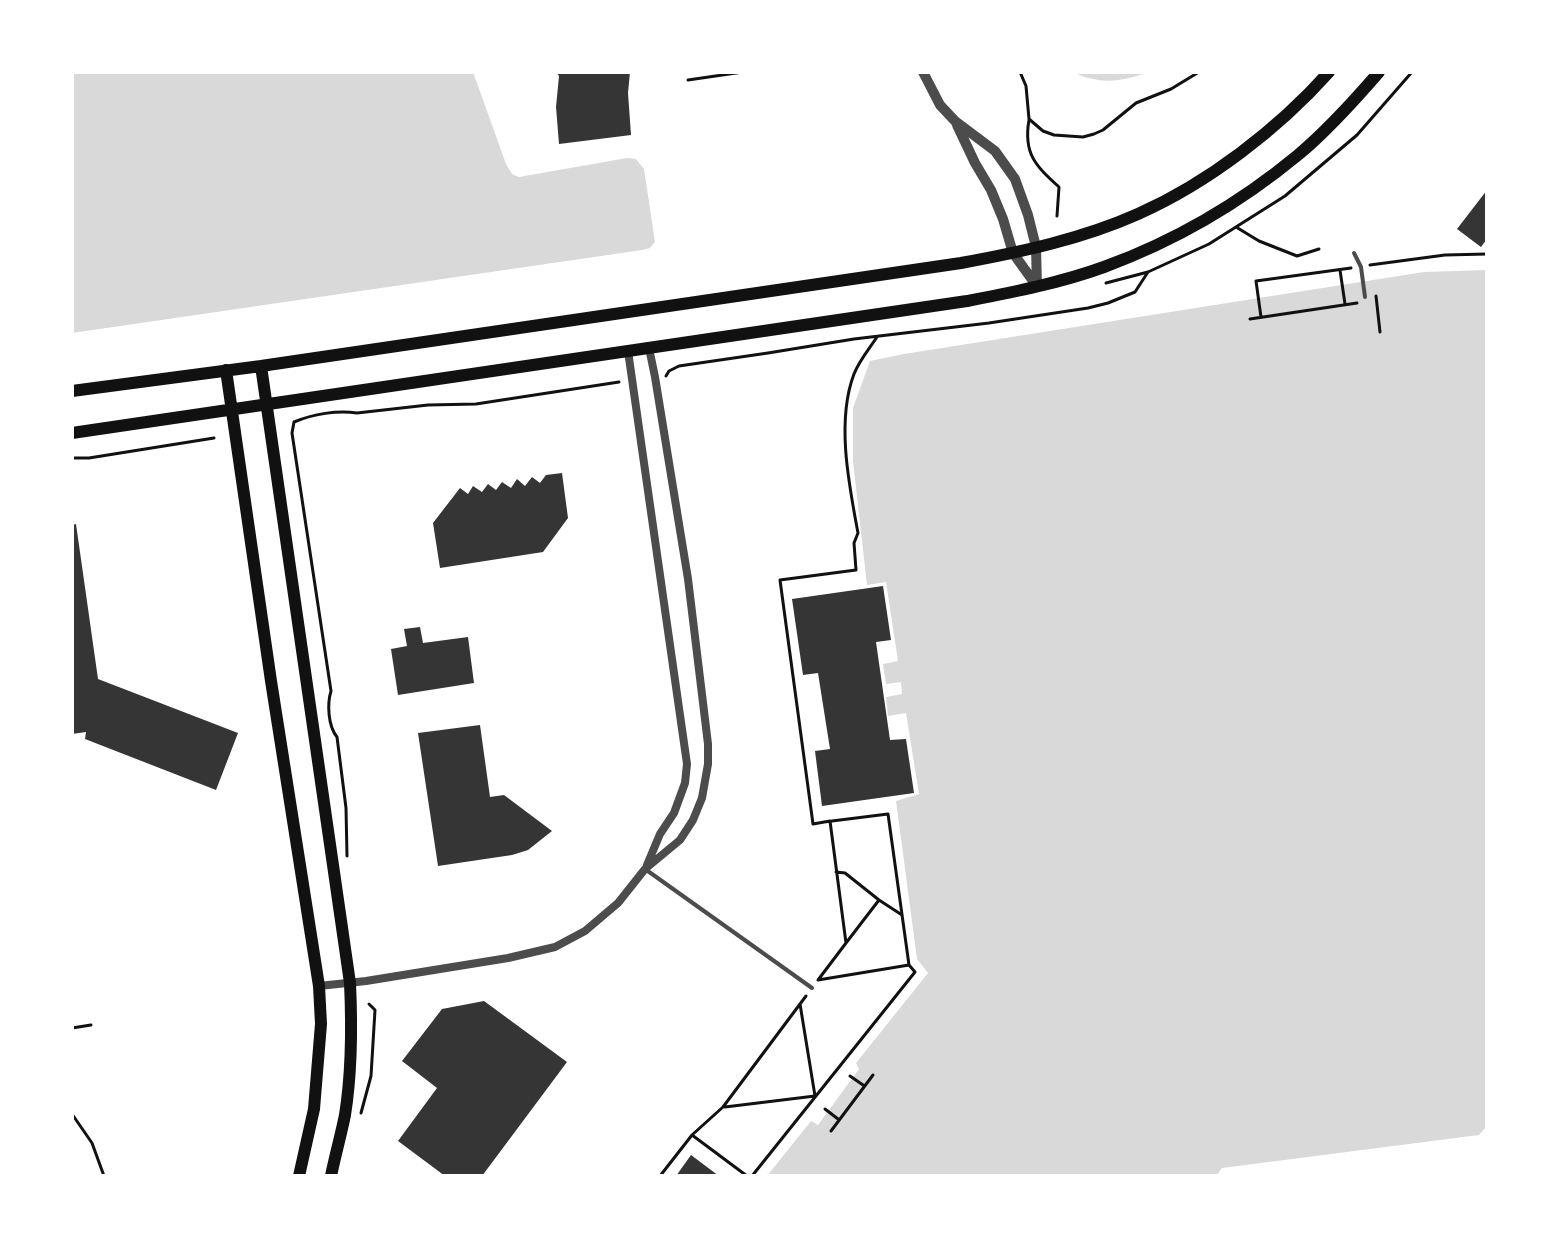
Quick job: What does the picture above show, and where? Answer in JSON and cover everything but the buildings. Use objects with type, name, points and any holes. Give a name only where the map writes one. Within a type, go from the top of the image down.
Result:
[{"type":"main road","points":[[72,391],[261,366],[1013,253],[1089,232],[1139,213],[1188,187],[1275,125],[1329,72]]},
{"type":"main road","points":[[72,433],[967,301],[1037,287],[1102,268],[1207,220],[1300,154],[1379,72]]},
{"type":"main road","points":[[261,366],[350,983],[350,1066],[345,1114],[331,1176]]},
{"type":"main road","points":[[226,370],[319,986],[321,1024],[316,1094],[299,1176]]},
{"type":"street","points":[[923,72],[940,105],[955,121],[995,151],[1015,179],[1036,247],[1037,287]]},
{"type":"street","points":[[955,121],[991,190],[1013,253],[1037,287]]},
{"type":"street","points":[[319,986],[508,958],[555,947],[585,931],[618,903],[645,869],[680,840],[693,820],[702,798],[708,744],[688,579],[649,348]]},
{"type":"street","points":[[628,351],[687,764],[685,783],[674,813],[660,834],[645,869]]},
{"type":"lane","points":[[1354,253],[1361,267],[1365,297]]},
{"type":"lane","points":[[645,869],[812,988]]},
{"type":"path","points":[[688,80],[743,72]]},
{"type":"path","points":[[1020,72],[1026,86],[1029,119],[1027,142],[1038,168],[1059,187],[1057,216]]},
{"type":"path","points":[[1029,119],[1043,131],[1054,135],[1083,137],[1094,134],[1136,103],[1171,89],[1199,72]]},
{"type":"path","points":[[1095,286],[1148,272],[1209,244],[1285,196],[1357,135],[1412,72]]},
{"type":"path","points":[[1236,227],[1259,241],[1297,256],[1319,249]]},
{"type":"path","points":[[1261,317],[1256,281],[1445,255],[1487,254]]},
{"type":"path","points":[[1340,270],[1345,304]]},
{"type":"path","points":[[666,376],[679,366],[1003,321],[1108,303],[1135,292],[1148,272]]},
{"type":"path","points":[[1250,319],[1357,303]]},
{"type":"path","points":[[692,1135],[750,1176],[915,972],[909,965],[888,814],[813,824],[780,580],[856,570],[854,543],[858,533],[847,460],[846,415],[854,373],[877,337]]},
{"type":"path","points":[[347,858],[346,808],[337,737],[332,731],[328,700],[331,691],[292,433],[294,422],[346,411],[357,413],[428,405],[476,404],[619,382]]},
{"type":"path","points":[[72,458],[214,438]]},
{"type":"path","points":[[830,821],[846,943]]},
{"type":"path","points":[[835,871],[845,873],[902,915]]},
{"type":"path","points":[[660,1176],[692,1135],[723,1107],[879,900]]},
{"type":"path","points":[[818,980],[909,965]]},
{"type":"path","points":[[360,1116],[371,1076],[375,1010],[369,1004]]},
{"type":"path","points":[[800,1004],[815,1096]]},
{"type":"path","points":[[72,1028],[91,1025]]},
{"type":"path","points":[[831,1131],[873,1075]]},
{"type":"path","points":[[850,1076],[865,1086]]},
{"type":"path","points":[[723,1107],[815,1096]]},
{"type":"path","points":[[825,1109],[840,1120]]},
{"type":"path","points":[[72,1114],[92,1143],[104,1176]]},
{"type":"shaded area","points":[[72,72],[473,72],[512,174],[519,177],[636,159],[644,169],[655,242],[650,248],[642,250],[72,333]]},
{"type":"shaded area","points":[[1072,72],[1150,72],[1111,81]]},
{"type":"shaded area","points":[[1487,270],[1487,1129],[1479,1135],[1222,1168],[1216,1176],[767,1176],[811,1121],[818,1125],[859,1069],[856,1063],[928,973],[917,959],[896,801],[919,794],[906,713],[888,716],[886,697],[902,694],[901,682],[886,684],[883,664],[898,661],[886,582],[867,585],[853,461],[853,408],[870,361],[1424,272]]}]
